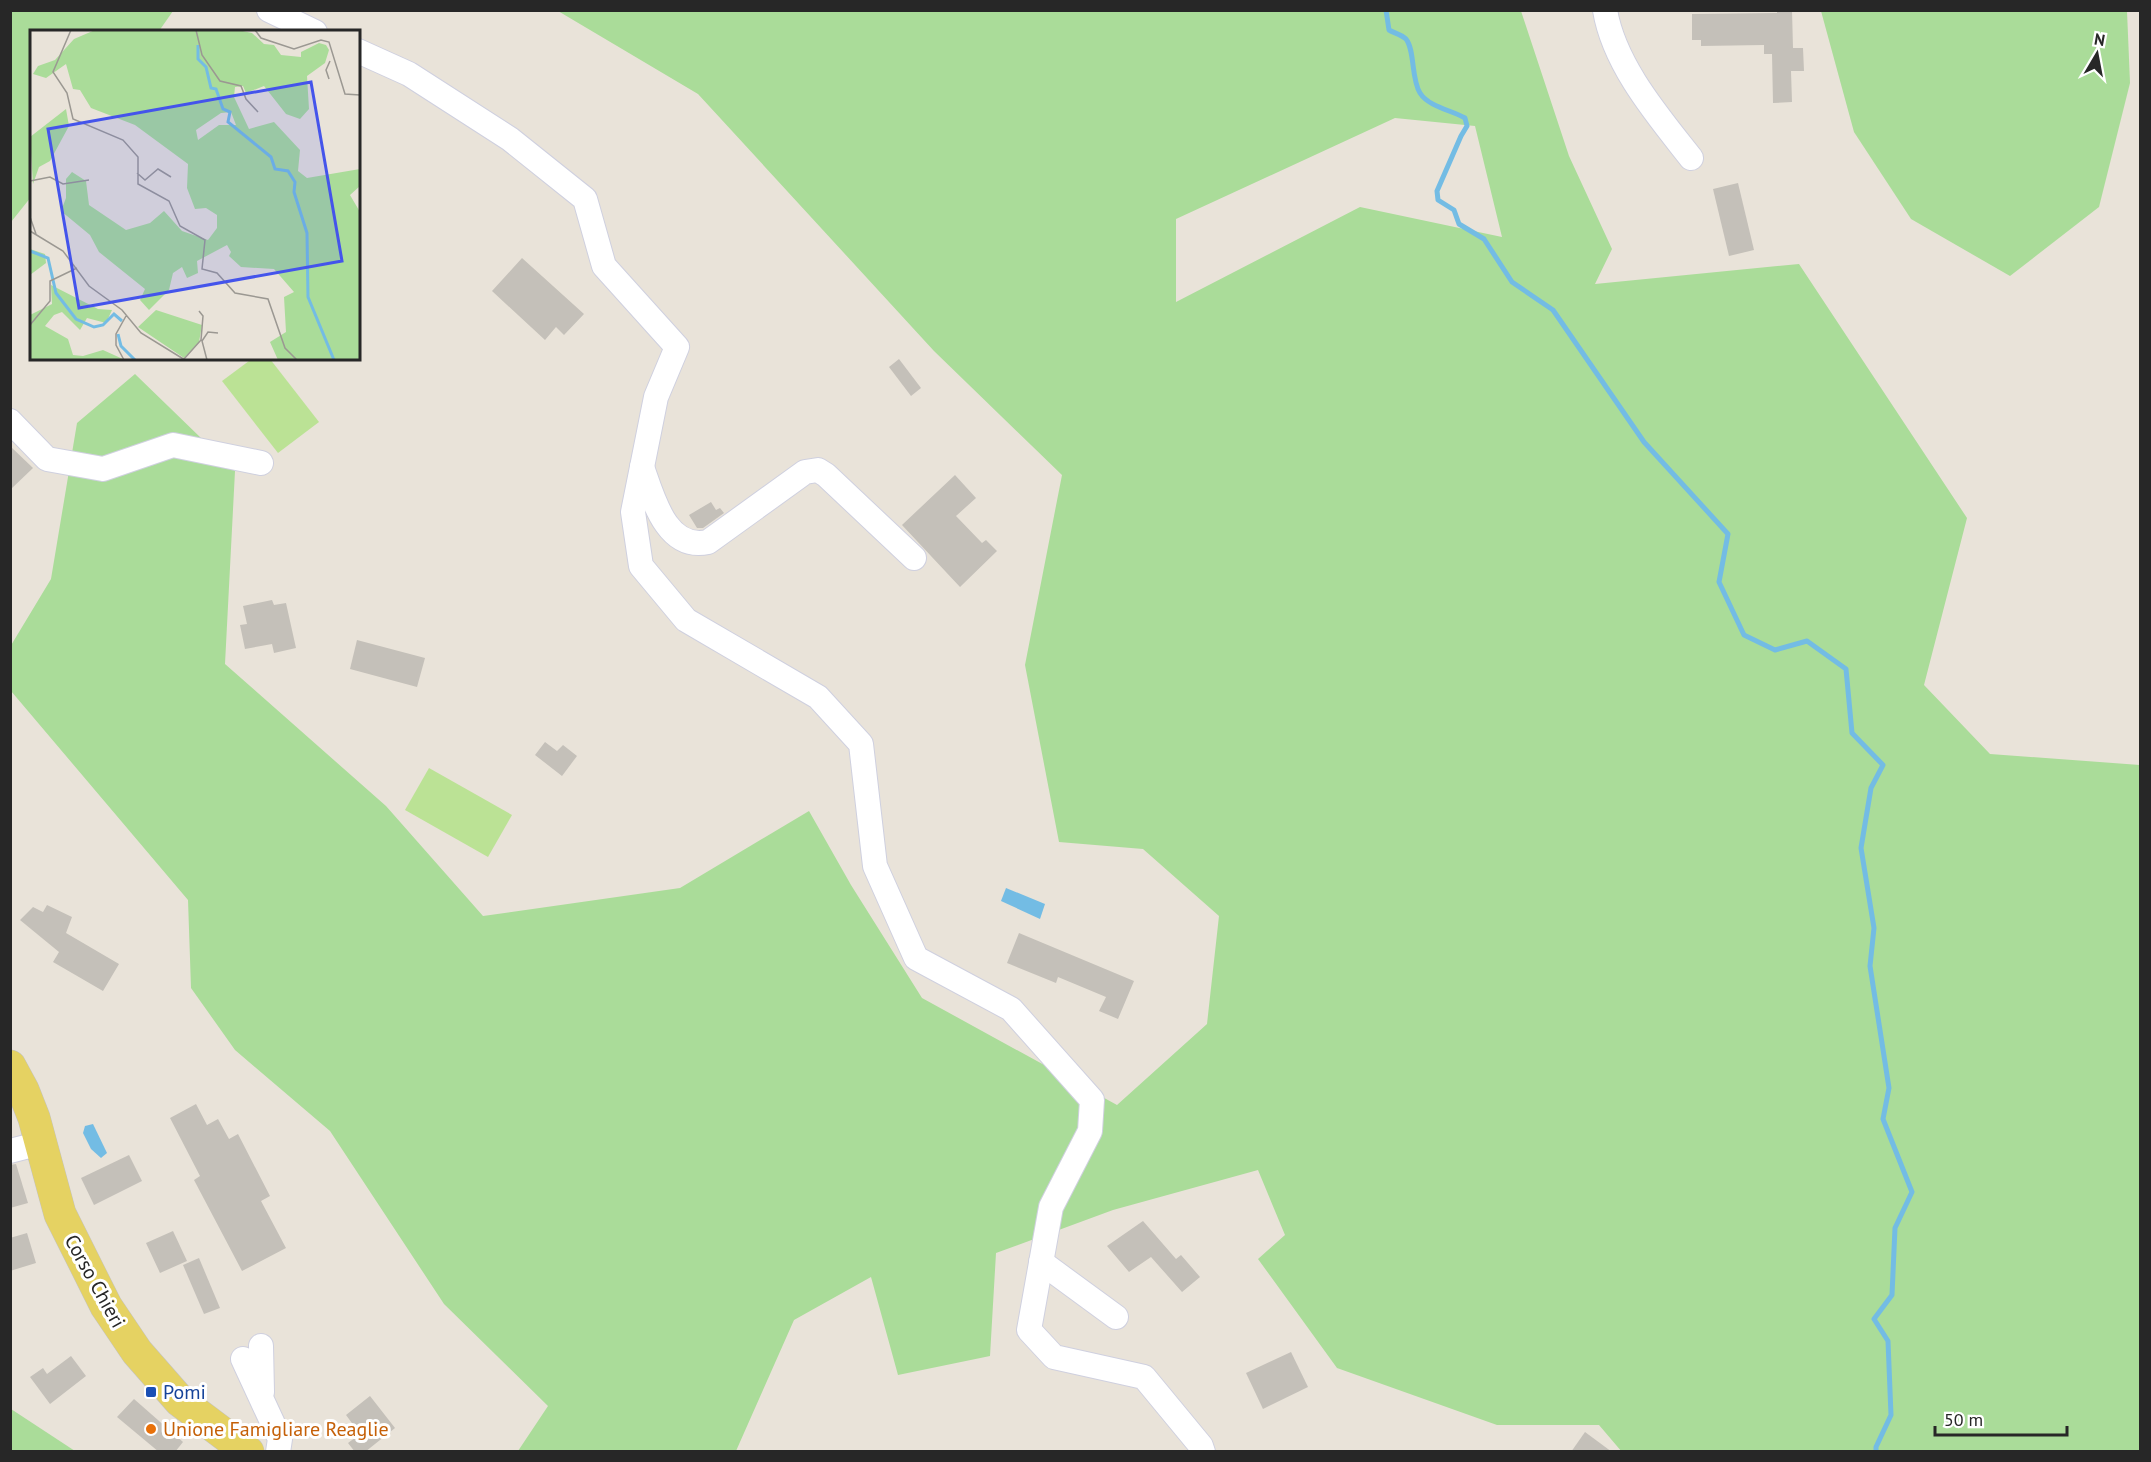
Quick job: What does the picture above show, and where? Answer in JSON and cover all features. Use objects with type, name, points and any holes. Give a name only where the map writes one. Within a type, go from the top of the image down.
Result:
[{"type":"main road","name":"Corso Chieri","points":[[10,1066],[23,1090],[41,1143],[60,1214],[106,1306],[137,1352],[180,1401],[248,1452]]},
{"type":"street","points":[[269,10],[311,30]]},
{"type":"street","points":[[1605,10],[1614,46],[1659,117],[1691,158]]},
{"type":"street","points":[[360,52],[409,74],[510,139],[585,199],[604,266],[677,348],[656,397],[633,512],[641,566],[686,620],[818,697],[861,744],[875,866],[916,958],[1011,1009],[1092,1100],[1090,1131],[1051,1207],[1029,1330],[1054,1357],[1144,1377],[1201,1446],[1203,1452]]},
{"type":"street","points":[[10,422],[47,459],[103,469],[173,445],[261,463]]},
{"type":"street","points":[[642,467],[658,511],[665,523],[677,536],[688,542],[700,544],[708,542],[805,472],[818,470],[914,558]]},
{"type":"street","points":[[10,1151],[41,1143]]},
{"type":"street","points":[[1041,1262],[1116,1317]]},
{"type":"street","points":[[252,1353],[263,1387],[261,1397],[280,1439],[278,1452]]},
{"type":"green space","points":[[11,10],[173,11],[160,30],[30,30],[30,198],[11,222]]},
{"type":"green space","points":[[558,11],[1521,11],[1569,156],[1612,249],[1595,284],[1799,264],[1967,518],[1924,685],[1990,754],[2140,765],[2140,1451],[1622,1452],[1599,1425],[1497,1425],[1337,1368],[1258,1259],[1285,1235],[1258,1170],[1113,1210],[996,1253],[990,1356],[898,1375],[871,1277],[794,1320],[736,1451],[518,1451],[548,1406],[444,1304],[330,1131],[235,1050],[191,988],[188,900],[11,691],[10,647],[51,579],[77,423],[135,374],[235,471],[225,664],[386,806],[483,916],[680,888],[809,811],[851,885],[922,998],[1117,1105],[1207,1024],[1219,916],[1143,849],[1059,842],[1025,665],[1062,475],[934,351],[698,94]],"holes":[[[1395,118],[1475,126],[1502,237],[1360,207],[1176,302],[1176,219]]]},
{"type":"green space","points":[[1821,11],[2127,11],[2130,83],[2099,207],[2010,276],[1911,219],[1854,132]]},
{"type":"green space","points":[[250,360],[271,360],[319,422],[278,453],[222,381]]},
{"type":"green space","points":[[429,768],[512,815],[488,857],[405,810]]},
{"type":"green space","points":[[11,1409],[75,1451],[11,1451]]},
{"type":"water","points":[[1006,888],[1045,904],[1040,919],[1001,901]]},
{"type":"water","points":[[93,1124],[107,1153],[101,1158],[91,1149],[83,1133],[85,1126]]},
{"type":"building","points":[[1777,10],[1792,10],[1793,48],[1803,48],[1804,71],[1791,71],[1792,102],[1773,103],[1772,54],[1764,54],[1764,45],[1701,46],[1701,40],[1692,40],[1692,14],[1777,13]]},
{"type":"building","points":[[1738,183],[1754,250],[1729,256],[1713,189]]},
{"type":"building","points":[[522,258],[584,314],[564,335],[556,327],[545,340],[492,291]]},
{"type":"building","points":[[899,359],[921,388],[911,396],[889,367]]},
{"type":"building","points":[[10,446],[33,468],[10,490]]},
{"type":"building","points":[[955,475],[976,498],[956,516],[982,543],[986,540],[997,551],[960,587],[902,525]]},
{"type":"building","points":[[711,502],[716,510],[720,508],[724,513],[703,528],[697,528],[689,515]]},
{"type":"building","points":[[272,600],[274,605],[286,603],[296,648],[274,653],[272,644],[245,649],[240,625],[247,624],[243,606]]},
{"type":"building","points":[[357,640],[425,658],[417,687],[350,669]]},
{"type":"building","points":[[545,742],[557,751],[563,745],[577,756],[562,776],[535,755]]},
{"type":"building","points":[[47,905],[72,917],[66,933],[119,964],[103,991],[53,962],[59,952],[20,920],[33,907],[43,912]]},
{"type":"building","points":[[1019,933],[1134,981],[1118,1019],[1099,1011],[1106,997],[1058,977],[1056,983],[1007,963]]},
{"type":"building","points":[[196,1104],[207,1125],[218,1119],[229,1139],[238,1134],[270,1196],[261,1201],[286,1248],[242,1271],[194,1180],[200,1176],[170,1118]]},
{"type":"building","points":[[129,1155],[142,1181],[94,1205],[81,1178]]},
{"type":"building","points":[[16,1164],[28,1203],[10,1208],[10,1165]]},
{"type":"building","points":[[1143,1221],[1176,1259],[1181,1255],[1200,1277],[1182,1292],[1151,1257],[1129,1272],[1107,1246]]},
{"type":"building","points":[[173,1231],[187,1261],[160,1273],[146,1243]]},
{"type":"building","points":[[27,1233],[36,1263],[10,1271],[10,1238]]},
{"type":"building","points":[[199,1258],[220,1308],[204,1314],[183,1265]]},
{"type":"building","points":[[1291,1352],[1308,1387],[1263,1409],[1246,1373]]},
{"type":"building","points":[[71,1356],[86,1376],[50,1404],[30,1377],[43,1368],[47,1374]]},
{"type":"building","points":[[370,1396],[395,1428],[365,1452],[355,1452],[348,1443],[360,1434],[346,1415]]},
{"type":"building","name":"Unione Famigliare Reaglie","points":[[134,1399],[183,1442],[175,1452],[159,1452],[117,1417]]},
{"type":"building","points":[[1585,1432],[1612,1452],[1571,1452]]},
{"type":"waterway","points":[[1386,10],[1389,30],[1406,39],[1409,44],[1415,80],[1420,93],[1429,102],[1465,118],[1467,126],[1437,191],[1438,200],[1454,210],[1459,224],[1484,239],[1512,282],[1553,310],[1644,442],[1728,534],[1719,582],[1744,635],[1775,650],[1807,641],[1846,669],[1852,733],[1883,765],[1871,788],[1861,848],[1874,928],[1870,966],[1889,1088],[1883,1119],[1912,1192],[1895,1228],[1892,1295],[1874,1319],[1888,1341],[1891,1415],[1876,1447],[1876,1452]]},
{"type":"place","name":"Pomi","points":[[151,1392]]},
{"type":"place","name":"Unione Famigliare Reaglie","points":[[151,1429]]}]
